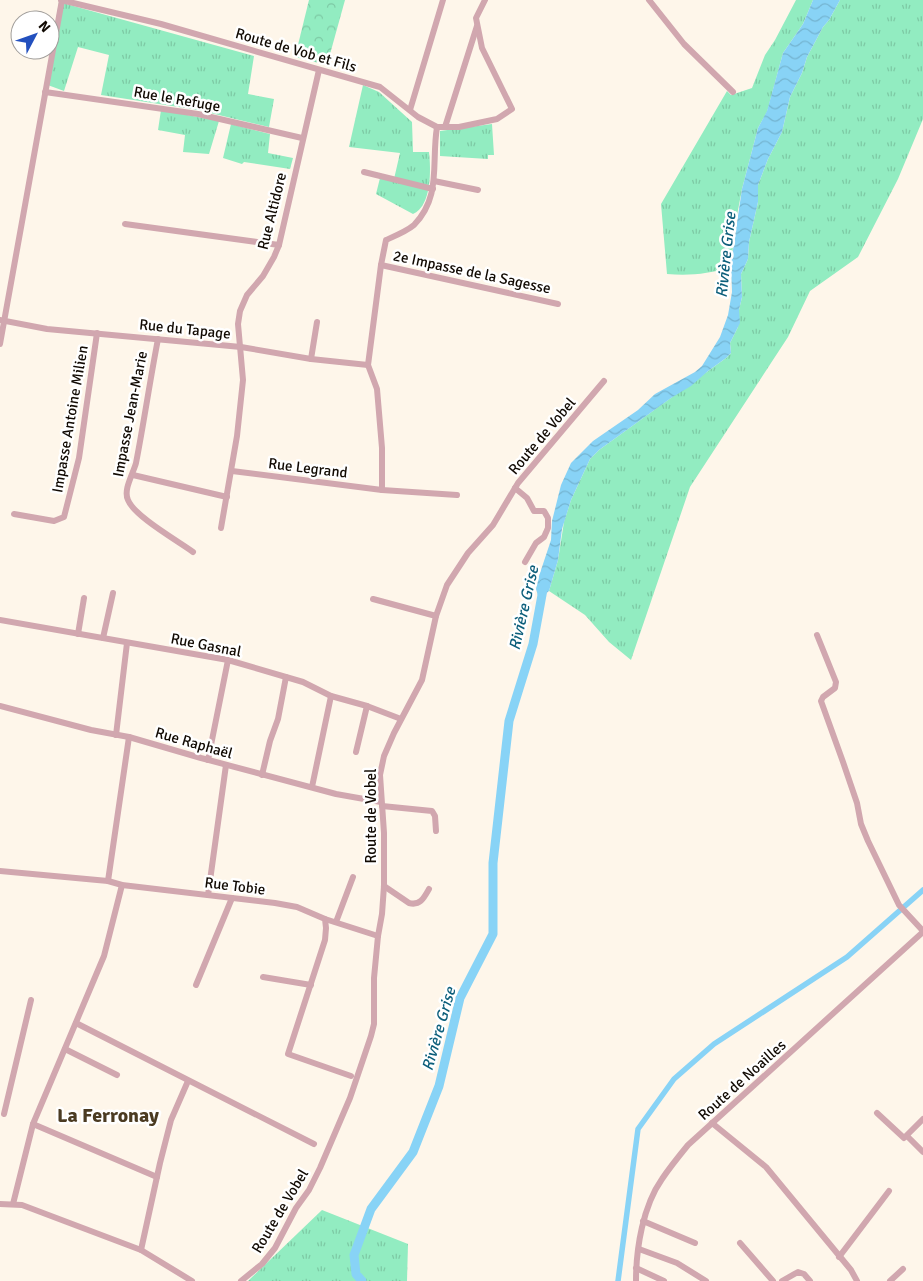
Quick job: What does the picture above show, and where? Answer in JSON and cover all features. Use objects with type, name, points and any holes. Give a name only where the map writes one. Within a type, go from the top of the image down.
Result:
[{"type":"street","points":[[0,344],[2,320],[61,0]]},
{"type":"street","name":"Route de Vob et Fils","points":[[61,0],[161,24],[380,87],[418,117],[437,127],[459,126],[497,119],[512,109],[482,48],[478,24]]},
{"type":"street","points":[[410,110],[442,0]]},
{"type":"street","points":[[445,127],[478,24],[476,18],[485,0]]},
{"type":"street","points":[[649,0],[684,44],[733,92]]},
{"type":"street","name":"Rue Altidore","points":[[221,528],[232,471],[243,380],[238,324],[240,312],[247,295],[263,276],[279,245],[302,138],[320,70]]},
{"type":"street","name":"Rue le Refuge","points":[[45,92],[198,114],[302,138]]},
{"type":"street","points":[[382,490],[382,448],[377,389],[368,365],[381,265],[386,240],[413,226],[426,208],[433,189],[437,127]]},
{"type":"street","points":[[364,172],[433,189]]},
{"type":"street","points":[[434,181],[478,190]]},
{"type":"street","points":[[125,224],[279,245]]},
{"type":"street","name":"2e Impasse de la Sagesse","points":[[381,265],[558,304]]},
{"type":"street","name":"Rue du Tapage","points":[[2,320],[47,329],[241,347],[311,359],[368,365]]},
{"type":"street","points":[[311,359],[316,322]]},
{"type":"street","name":"Impasse Antoine Milien","points":[[14,514],[54,521],[64,517],[79,458],[97,333]]},
{"type":"street","name":"Impasse Jean-Marie","points":[[158,339],[143,430],[133,475],[126,492],[128,500],[136,512],[194,552]]},
{"type":"street","name":"Route de Vobel","points":[[241,1281],[262,1264],[275,1248],[296,1208],[309,1190],[344,1114],[366,1053],[374,1024],[374,978],[384,886],[380,775],[384,756],[422,680],[436,616],[447,585],[468,553],[493,525],[516,488],[604,381]]},
{"type":"street","name":"Rue Legrand","points":[[232,471],[382,490],[457,495]]},
{"type":"street","points":[[133,475],[227,497]]},
{"type":"street","points":[[516,488],[527,498],[534,511],[544,511],[548,518],[548,528],[545,535],[536,543],[525,562]]},
{"type":"street","points":[[103,638],[113,592]]},
{"type":"street","points":[[78,634],[84,598]]},
{"type":"street","points":[[373,599],[436,616]]},
{"type":"street","name":"Rue Gasnal","points":[[0,620],[228,660],[303,682],[331,696],[367,706],[401,719]]},
{"type":"street","points":[[817,636],[836,682],[835,688],[823,697],[821,702],[844,762],[857,802],[863,830],[899,905],[923,931]]},
{"type":"street","points":[[116,735],[127,643]]},
{"type":"street","points":[[208,760],[228,660]]},
{"type":"street","points":[[262,774],[270,741],[278,719],[286,677]]},
{"type":"street","points":[[312,787],[331,696]]},
{"type":"street","name":"Rue Raphaël","points":[[0,706],[128,737],[336,794],[382,804],[432,811],[435,816],[436,831]]},
{"type":"street","points":[[356,752],[367,706]]},
{"type":"street","points":[[108,881],[128,737]]},
{"type":"street","points":[[208,895],[226,765]]},
{"type":"street","name":"Rue Tobie","points":[[0,871],[108,881],[122,885],[297,907],[325,919],[378,936]]},
{"type":"street","points":[[336,922],[354,877]]},
{"type":"street","points":[[13,1204],[33,1124],[104,956],[122,885]]},
{"type":"street","points":[[384,886],[409,903],[414,904],[420,902],[429,890]]},
{"type":"street","points":[[196,986],[232,898]]},
{"type":"street","points":[[325,919],[325,940],[288,1054],[351,1076]]},
{"type":"street","name":"Route de Noailles","points":[[636,1281],[636,1268],[643,1221],[660,1181],[688,1145],[923,931]]},
{"type":"street","points":[[263,977],[311,985]]},
{"type":"street","points":[[4,1114],[31,1000]]},
{"type":"street","points":[[76,1023],[314,1144]]},
{"type":"street","points":[[64,1049],[117,1076]]},
{"type":"street","points":[[141,1250],[171,1120],[188,1081]]},
{"type":"street","points":[[877,1113],[901,1138],[908,1136],[923,1119]]},
{"type":"street","points":[[712,1123],[766,1167],[789,1192],[851,1270],[857,1281]]},
{"type":"street","points":[[33,1124],[157,1177]]},
{"type":"street","points":[[908,1136],[923,1152]]},
{"type":"street","points":[[839,1256],[889,1191]]},
{"type":"street","points":[[0,1204],[22,1205],[141,1250],[192,1281]]},
{"type":"street","points":[[643,1221],[695,1244]]},
{"type":"street","points":[[740,1243],[773,1281]]},
{"type":"street","points":[[639,1249],[677,1263],[706,1281]]},
{"type":"street","points":[[636,1268],[664,1281]]},
{"type":"street","points":[[890,1281],[902,1268]]},
{"type":"street","points":[[782,1281],[798,1272],[804,1274],[810,1281]]},
{"type":"green space","points":[[309,0],[345,0],[327,65],[295,57]]},
{"type":"green space","points":[[796,0],[813,0],[803,24],[783,53],[767,112],[758,128],[742,189],[735,226],[731,267],[699,274],[667,274],[661,204],[727,91],[731,95],[752,88],[765,55]]},
{"type":"green space","points":[[840,0],[923,0],[923,119],[898,179],[858,257],[810,291],[788,337],[690,487],[631,660],[609,642],[585,615],[549,591],[558,560],[564,522],[571,500],[590,459],[599,450],[731,353],[730,343],[738,327],[742,297],[741,274],[748,259],[749,242],[758,202],[758,185],[768,159],[782,132],[790,97],[802,73],[807,57]]},
{"type":"green space","points":[[59,2],[254,56],[248,94],[274,99],[269,127],[198,110],[101,95],[109,55],[78,47],[64,91],[45,84],[49,60],[60,60],[60,10],[58,10]]},
{"type":"green space","points":[[363,85],[379,92],[412,122],[413,152],[429,152],[430,177],[427,195],[419,210],[413,214],[376,194],[380,178],[394,179],[400,153],[349,147]]},
{"type":"green space","points":[[161,110],[219,121],[209,154],[183,152],[185,135],[158,130]]},
{"type":"green space","points":[[231,124],[270,134],[268,153],[293,158],[290,169],[244,162],[242,164],[223,158]]},
{"type":"green space","points":[[492,124],[494,155],[488,155],[488,159],[440,156],[440,131]]},
{"type":"green space","points":[[322,1210],[408,1244],[407,1281],[248,1281]]},
{"type":"water","points":[[813,0],[840,0],[807,57],[802,73],[790,97],[782,132],[768,159],[758,185],[758,202],[749,242],[748,259],[741,274],[740,323],[730,343],[731,353],[691,386],[671,398],[599,450],[590,459],[571,500],[562,529],[558,560],[549,591],[539,599],[536,589],[538,579],[551,540],[552,521],[561,485],[571,463],[593,441],[638,410],[655,394],[695,372],[702,366],[720,337],[728,315],[732,292],[731,263],[742,189],[758,128],[767,111],[783,53],[803,24]]},
{"type":"waterway","name":"Rivière Grise","points":[[362,1281],[356,1274],[354,1255],[371,1209],[413,1152],[439,1086],[460,998],[493,934],[493,863],[509,721],[533,644],[544,584]]},
{"type":"waterway","points":[[618,1281],[638,1129],[674,1079],[714,1044],[847,957],[923,890]]},
{"type":"district","name":"La Ferronay","points":[[108,1115]]}]
